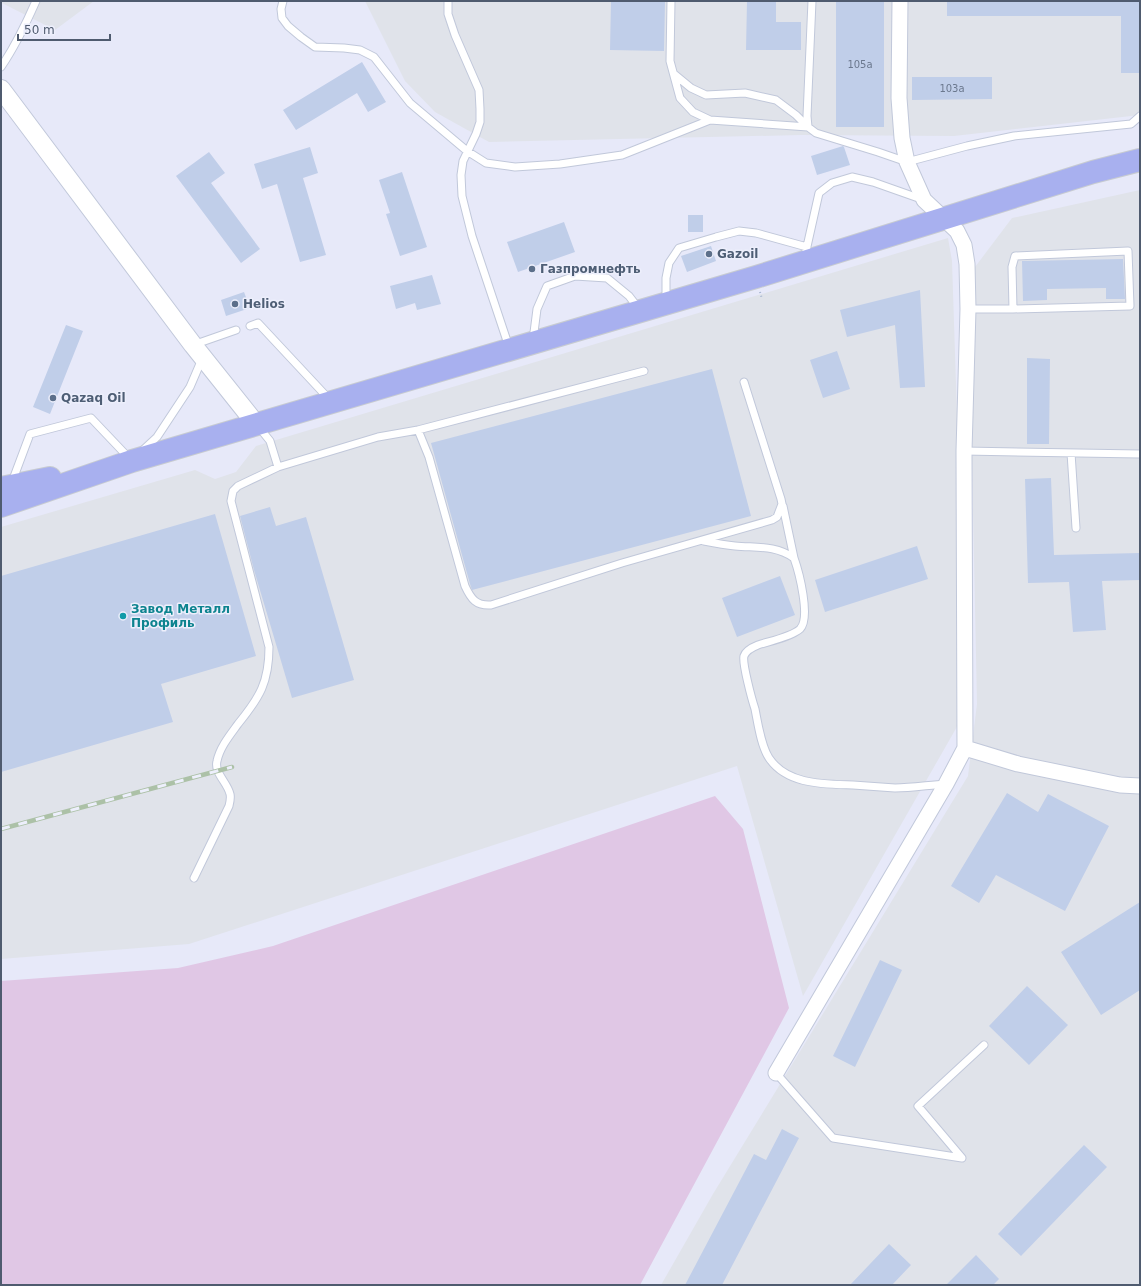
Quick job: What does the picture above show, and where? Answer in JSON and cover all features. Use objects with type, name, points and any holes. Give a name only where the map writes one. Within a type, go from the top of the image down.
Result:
[{"type":"main road","points":[[1,506],[132,461],[666,303],[806,254],[945,219],[1093,172],[1140,160]]},
{"type":"main road","points":[[6,487],[132,461]]},
{"type":"street","points":[[776,1073],[946,784],[965,748],[964,451],[968,309],[967,264],[964,245],[957,232],[924,200],[907,162],[902,138],[899,98],[900,1]]},
{"type":"street","points":[[1,89],[197,351],[256,424]]},
{"type":"street","points":[[965,748],[1018,764],[1120,785],[1140,786]]},
{"type":"lane","points":[[1,68],[18,40],[36,1]]},
{"type":"lane","points":[[283,1],[281,9],[282,18],[288,26],[301,37],[314,47],[360,50],[374,57],[410,103],[467,151],[486,164],[515,166],[560,164],[622,155],[710,120]]},
{"type":"lane","points":[[448,1],[448,14],[455,36],[478,90],[480,109],[480,122],[476,134],[467,151],[461,175],[462,196],[472,236],[510,349]]},
{"type":"lane","points":[[671,1],[670,61],[680,98],[693,112],[710,120],[808,126]]},
{"type":"lane","points":[[808,126],[807,116],[812,1]]},
{"type":"lane","points":[[674,74],[691,88],[706,95],[745,93],[776,100],[816,133],[907,162],[967,146],[1014,136],[1131,124],[1140,116]]},
{"type":"lane","points":[[666,303],[666,278],[669,263],[679,248],[739,232],[756,233],[806,254],[819,193],[832,183],[852,177],[873,182],[924,200]]},
{"type":"lane","points":[[968,309],[1013,309],[1130,306],[1128,251],[1015,256],[1012,267],[1013,309]]},
{"type":"lane","points":[[533,342],[537,309],[547,286],[575,276],[607,278],[629,296],[640,311]]},
{"type":"lane","points":[[250,326],[258,323],[332,402]]},
{"type":"lane","points":[[6,487],[30,434],[91,418],[132,461],[157,437],[190,387],[197,351],[236,330]]},
{"type":"lane","points":[[194,878],[229,806],[230,795],[226,785],[217,772],[216,763],[219,754],[230,735],[255,702],[264,685],[269,660],[269,647],[231,501],[233,491],[238,486],[278,467],[378,437],[418,430],[644,371]]},
{"type":"lane","points":[[744,382],[781,499],[805,609],[804,624],[800,629],[792,634],[754,647],[747,651],[744,657],[746,674],[762,741],[768,757],[776,767],[787,774],[819,784],[896,788],[946,784]]},
{"type":"lane","points":[[256,424],[270,441],[278,467]]},
{"type":"lane","points":[[418,430],[429,457],[465,586],[472,598],[483,605],[491,604],[622,563],[772,520],[777,517],[782,504]]},
{"type":"lane","points":[[964,451],[1140,454]]},
{"type":"lane","points":[[1071,453],[1076,528]]},
{"type":"lane","points":[[699,541],[735,546],[776,549],[786,552],[794,558]]},
{"type":"lane","points":[[776,1073],[833,1138],[962,1158],[918,1106],[984,1045]]},
{"type":"shaded area","points":[[3,1],[94,1],[55,30],[2,3]]},
{"type":"shaded area","points":[[365,1],[1140,1],[1140,115],[954,136],[801,135],[489,142],[435,112],[405,81]]},
{"type":"shaded area","points":[[1140,190],[1140,1285],[661,1285],[713,1194],[968,776],[977,704],[972,462],[975,267],[1012,218]]},
{"type":"shaded area","points":[[948,238],[952,261],[958,446],[958,725],[803,996],[737,766],[189,944],[1,959],[1,527],[195,470],[215,479],[236,472],[256,446]]},
{"type":"shaded area","points":[[715,796],[743,829],[789,1008],[640,1285],[1,1285],[1,981],[178,968],[273,946]]},
{"type":"building","points":[[611,1],[665,2],[664,51],[610,50]]},
{"type":"building","points":[[747,1],[776,1],[776,22],[801,22],[801,50],[746,50]]},
{"type":"building","points":[[836,1],[884,1],[884,127],[836,127]]},
{"type":"building","points":[[947,1],[1140,1],[1140,73],[1121,73],[1121,16],[947,16]]},
{"type":"building","points":[[362,62],[386,102],[368,112],[357,93],[296,130],[283,110]]},
{"type":"building","points":[[912,77],[992,77],[992,99],[912,100]]},
{"type":"building","points":[[843,146],[850,165],[817,175],[811,156]]},
{"type":"building","points":[[310,147],[318,173],[303,178],[326,255],[300,262],[277,184],[262,189],[254,164]]},
{"type":"building","points":[[209,152],[225,173],[211,183],[260,249],[241,263],[176,176]]},
{"type":"building","points":[[402,172],[427,247],[400,256],[386,214],[390,213],[379,180]]},
{"type":"building","points":[[688,215],[703,215],[703,232],[688,232]]},
{"type":"building","points":[[564,222],[575,252],[518,272],[507,242]]},
{"type":"building","points":[[711,246],[716,261],[687,272],[681,256]]},
{"type":"building","points":[[1123,259],[1125,299],[1106,299],[1106,288],[1047,289],[1047,300],[1023,301],[1022,261]]},
{"type":"building","points":[[432,275],[441,304],[417,310],[415,303],[396,309],[390,286]]},
{"type":"building","points":[[920,290],[925,387],[900,388],[895,325],[847,337],[840,310]]},
{"type":"building","name":"Helios","points":[[244,292],[250,308],[226,316],[221,300]]},
{"type":"building","points":[[66,325],[83,331],[50,414],[33,407]]},
{"type":"building","points":[[837,351],[850,389],[823,398],[810,360]]},
{"type":"building","points":[[1027,358],[1050,359],[1049,444],[1027,444]]},
{"type":"building","points":[[712,369],[751,516],[472,590],[431,443]]},
{"type":"building","points":[[1051,478],[1054,555],[1140,553],[1140,580],[1102,581],[1106,630],[1073,632],[1069,582],[1028,583],[1025,479]]},
{"type":"building","points":[[270,507],[276,526],[306,517],[354,680],[292,698],[254,570],[240,516]]},
{"type":"building","name":"Завод Металл Профиль","points":[[215,514],[256,656],[161,684],[173,722],[1,772],[1,576]]},
{"type":"building","points":[[917,546],[928,579],[825,612],[815,580]]},
{"type":"building","points":[[780,576],[795,615],[737,637],[722,598]]},
{"type":"building","points":[[1007,793],[1038,812],[1048,794],[1109,826],[1065,911],[996,875],[979,903],[951,886]]},
{"type":"building","points":[[1140,902],[1140,990],[1101,1015],[1061,952]]},
{"type":"building","points":[[880,960],[902,970],[855,1067],[833,1056]]},
{"type":"building","points":[[1027,986],[1068,1025],[1029,1065],[989,1026]]},
{"type":"building","points":[[782,1129],[799,1138],[722,1285],[685,1285],[754,1154],[766,1160]]},
{"type":"building","points":[[1084,1145],[1107,1167],[1021,1256],[998,1234]]},
{"type":"building","points":[[889,1244],[911,1265],[892,1285],[850,1285]]},
{"type":"building","points":[[976,1255],[999,1279],[993,1285],[946,1285]]},
{"type":"railway","points":[[1,829],[232,767]]},
{"type":"place","name":"Gazoil","points":[[709,254]]},
{"type":"place","name":"Газпромнефть","points":[[532,269]]},
{"type":"place","name":"Helios","points":[[235,304]]},
{"type":"place","name":"Qazaq Oil","points":[[53,398]]},
{"type":"place","name":"Завод Металл Профиль","points":[[123,616]]}]
